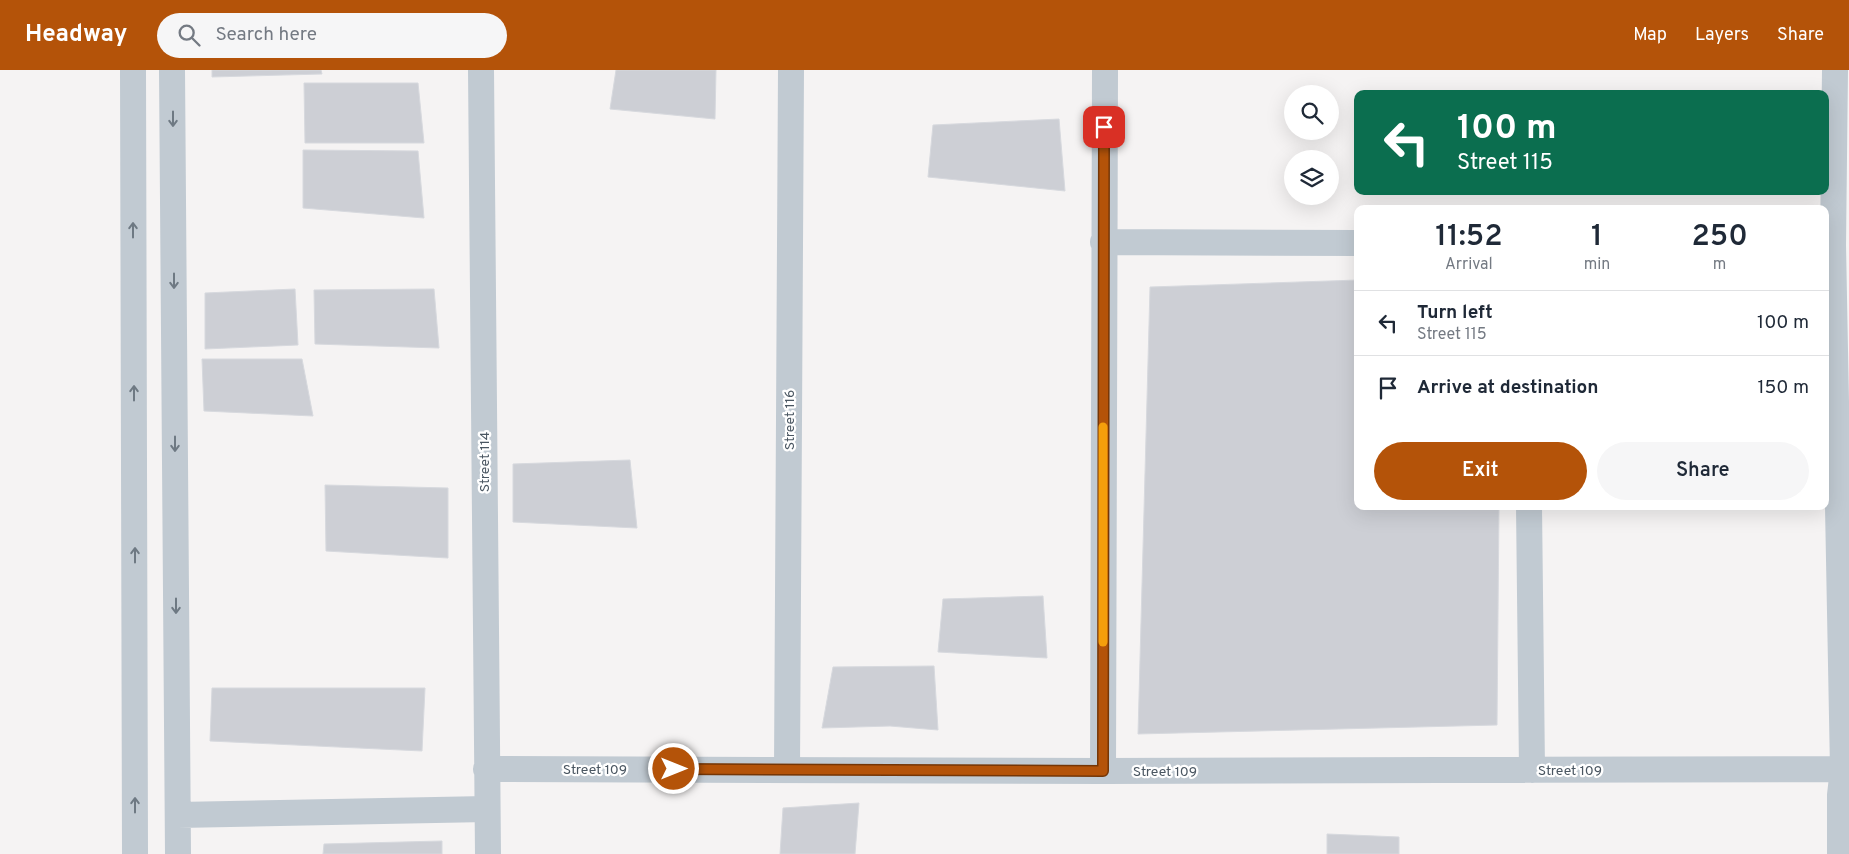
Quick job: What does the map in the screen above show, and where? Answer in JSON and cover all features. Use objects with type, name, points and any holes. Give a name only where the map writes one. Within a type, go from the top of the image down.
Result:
[{"type":"street","points":[[133,70],[136,854]]},
{"type":"street","points":[[172,70],[178,854]]},
{"type":"street","name":"Street 114","points":[[481,70],[488,854]]},
{"type":"street","name":"Street 116","points":[[787,769],[791,70]]},
{"type":"street","points":[[1103,771],[1103,242],[1105,70]]},
{"type":"street","points":[[1835,70],[1829,245],[1844,795],[1840,854]]},
{"type":"street","points":[[1103,242],[1354,243]]},
{"type":"street","points":[[1529,510],[1532,770]]},
{"type":"street","name":"Street 109","points":[[486,768],[1103,771],[1843,769]]},
{"type":"street","points":[[178,815],[487,809]]},
{"type":"building","points":[[212,70],[321,70],[322,74],[212,77]]},
{"type":"building","points":[[616,70],[716,70],[715,119],[610,109]]},
{"type":"building","points":[[304,83],[418,83],[424,143],[305,143]]},
{"type":"building","points":[[1059,119],[1065,191],[928,177],[933,125]]},
{"type":"building","points":[[303,150],[418,151],[424,218],[303,208]]},
{"type":"building","points":[[1354,280],[1354,510],[1499,510],[1497,725],[1138,734],[1150,287]]},
{"type":"building","points":[[295,289],[298,345],[205,349],[205,293]]},
{"type":"building","points":[[434,289],[439,348],[315,344],[314,290]]},
{"type":"building","points":[[202,359],[302,359],[313,416],[204,411]]},
{"type":"building","points":[[630,460],[637,528],[513,522],[513,464]]},
{"type":"building","points":[[325,485],[448,488],[448,558],[326,551]]},
{"type":"building","points":[[1043,596],[1047,658],[938,652],[943,599]]},
{"type":"building","points":[[934,666],[938,730],[890,726],[822,728],[833,667]]},
{"type":"building","points":[[212,688],[425,688],[422,751],[210,741]]},
{"type":"building","points":[[859,803],[855,854],[780,854],[783,808]]},
{"type":"building","points":[[1327,834],[1399,837],[1399,854],[1327,854]]},
{"type":"building","points":[[442,841],[442,854],[323,854],[324,844]]},
{"type":"slow traffic","points":[[1103,427],[1103,642]]},
{"type":"route","points":[[674,769],[1103,771],[1104,127]]}]
